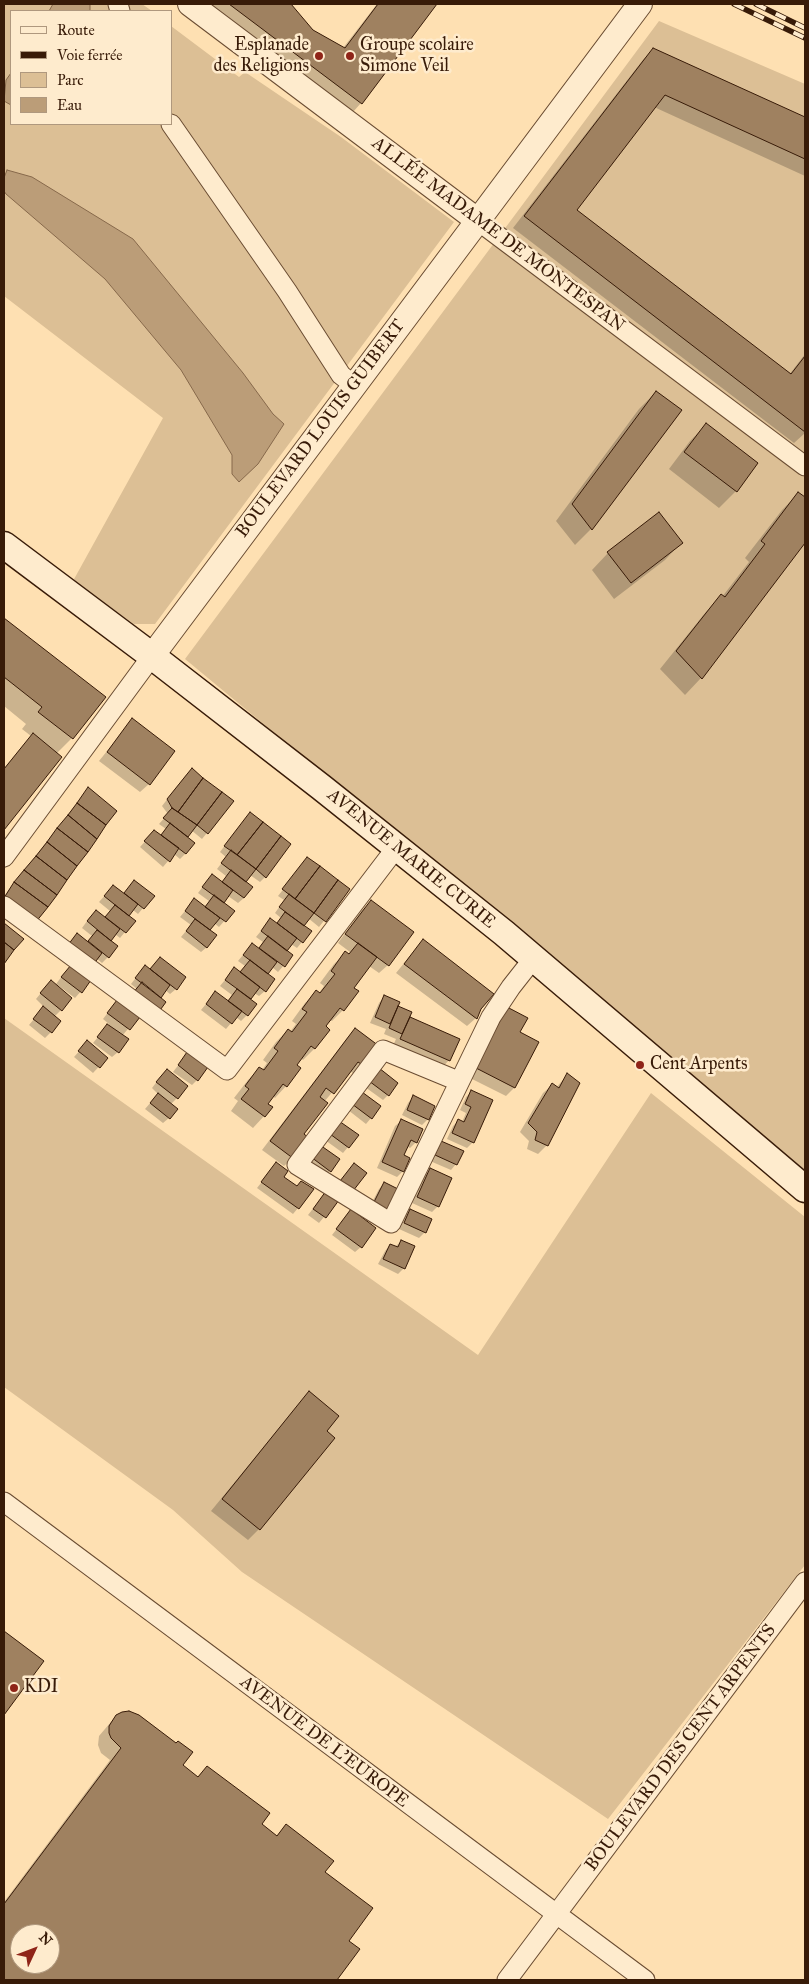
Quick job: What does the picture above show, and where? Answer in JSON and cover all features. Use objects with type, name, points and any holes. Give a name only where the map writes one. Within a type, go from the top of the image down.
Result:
[{"type":"main road","name":"AVENUE MARIE CURIE","points":[[4,545],[152,656],[396,848],[533,959],[805,1189]]},
{"type":"street","name":"ALLÉE MADAME DE MONTESPAN","points":[[190,4],[805,466]]},
{"type":"street","name":"BOULEVARD LOUIS GUIBERT","points":[[4,856],[637,8]]},
{"type":"street","points":[[172,125],[342,375],[354,385]]},
{"type":"street","points":[[4,906],[227,1070],[396,848]]},
{"type":"street","points":[[458,1081],[383,1050],[297,1165],[391,1223],[458,1081],[491,1017],[533,959]]},
{"type":"street","name":"AVENUE DE L'EUROPE","points":[[4,1502],[645,1980]]},
{"type":"street","name":"BOULEVARD DES CENT ARPENTS","points":[[508,1980],[805,1582]]},
{"type":"green space","points":[[4,4],[142,4],[151,10],[10,10],[10,125],[172,125],[172,27],[239,77],[245,72],[341,137],[454,222],[155,624],[134,624],[73,581],[163,418],[4,296]]},
{"type":"green space","points":[[659,21],[805,84],[805,1172],[185,659]]},
{"type":"green space","points":[[4,1018],[478,1355],[651,1093],[805,1217],[805,1565],[608,1819],[242,1572],[173,1510],[4,1387]]},
{"type":"water","points":[[53,4],[90,4],[90,10],[50,10]]},
{"type":"water","points":[[10,74],[10,104],[4,101],[6,80]]},
{"type":"water","points":[[7,170],[32,177],[133,239],[243,373],[273,414],[284,424],[258,464],[239,482],[232,474],[232,455],[181,370],[105,279],[6,194],[4,191],[4,178]]},
{"type":"building","name":"Groupe scolaire Simone Veil","points":[[229,4],[291,4],[313,30],[345,48],[378,4],[437,4],[362,104]]},
{"type":"building","points":[[653,48],[805,117],[805,159],[665,95],[577,210],[791,374],[805,356],[805,432],[524,216]]},
{"type":"building","points":[[656,391],[682,410],[592,530],[572,504]]},
{"type":"building","points":[[706,423],[758,463],[737,492],[684,452]]},
{"type":"building","points":[[798,492],[805,497],[805,543],[702,679],[676,651],[721,594],[725,597],[765,544],[761,541]]},
{"type":"building","points":[[659,512],[683,543],[631,583],[607,552]]},
{"type":"building","points":[[4,618],[106,697],[73,739],[38,712],[42,707],[4,677]]},
{"type":"building","points":[[132,718],[175,751],[150,785],[107,752]]},
{"type":"building","points":[[33,733],[62,757],[4,830],[4,769]]},
{"type":"building","points":[[192,768],[203,778],[178,812],[172,808],[167,799]]},
{"type":"building","points":[[203,778],[222,792],[197,825],[178,812]]},
{"type":"building","points":[[88,787],[117,811],[106,825],[77,803]]},
{"type":"building","points":[[222,792],[234,801],[208,834],[197,825]]},
{"type":"building","points":[[77,803],[106,825],[97,839],[68,815]]},
{"type":"building","points":[[172,808],[197,825],[188,837],[163,818]]},
{"type":"building","points":[[250,812],[263,822],[237,855],[224,846]]},
{"type":"building","points":[[68,815],[97,839],[88,852],[57,828]]},
{"type":"building","points":[[263,822],[281,836],[256,869],[237,855]]},
{"type":"building","points":[[170,823],[195,843],[186,854],[161,835]]},
{"type":"building","points":[[57,828],[88,852],[77,866],[47,842]]},
{"type":"building","points":[[154,830],[179,848],[170,862],[144,841]]},
{"type":"building","points":[[281,836],[291,844],[266,878],[256,869]]},
{"type":"building","points":[[47,842],[77,866],[67,880],[36,856]]},
{"type":"building","points":[[231,850],[256,869],[246,882],[221,863]]},
{"type":"building","points":[[36,856],[67,880],[57,895],[24,870]]},
{"type":"building","points":[[307,857],[320,866],[295,899],[282,889]]},
{"type":"building","points":[[320,866],[338,880],[314,913],[295,899]]},
{"type":"building","points":[[24,870],[57,895],[48,907],[14,882]]},
{"type":"building","points":[[231,870],[253,887],[244,898],[222,882]]},
{"type":"building","points":[[212,874],[233,890],[224,903],[202,887]]},
{"type":"building","points":[[134,880],[155,896],[144,909],[124,893]]},
{"type":"building","points":[[338,880],[350,889],[326,922],[314,913]]},
{"type":"building","points":[[14,882],[48,907],[35,923],[4,898]]},
{"type":"building","points":[[113,885],[138,904],[129,916],[104,896]]},
{"type":"building","points":[[289,894],[314,913],[304,926],[279,907]]},
{"type":"building","points":[[214,895],[235,911],[226,922],[205,907]]},
{"type":"building","points":[[194,898],[220,918],[210,930],[185,911]]},
{"type":"building","points":[[371,900],[414,932],[389,966],[345,934]]},
{"type":"building","points":[[115,905],[136,921],[126,933],[105,917]]},
{"type":"building","points":[[96,910],[120,929],[111,941],[87,921]]},
{"type":"building","points":[[285,912],[312,931],[303,943],[277,923]]},
{"type":"building","points":[[270,918],[297,938],[287,951],[261,931]]},
{"type":"building","points":[[195,919],[217,935],[207,948],[186,931]]},
{"type":"building","points":[[4,923],[24,939],[14,950],[4,942]]},
{"type":"building","points":[[97,930],[118,946],[109,958],[88,941]]},
{"type":"building","points":[[77,933],[102,953],[93,965],[68,945]]},
{"type":"building","points":[[268,936],[293,955],[285,967],[259,948]]},
{"type":"building","points":[[423,939],[494,994],[481,1009],[477,1019],[404,964]]},
{"type":"building","points":[[4,942],[14,950],[4,964]]},
{"type":"building","points":[[252,943],[277,962],[268,974],[243,955]]},
{"type":"building","points":[[358,943],[377,957],[354,988],[359,991],[344,1011],[340,1008],[326,1026],[330,1030],[315,1049],[311,1046],[297,1065],[301,1068],[287,1087],[283,1084],[268,1104],[273,1107],[265,1117],[241,1099],[249,1089],[245,1086],[259,1067],[264,1070],[278,1051],[274,1048],[288,1029],[292,1032],[307,1012],[302,1009],[316,990],[320,993],[335,974],[331,971],[345,951],[349,954]]},
{"type":"building","points":[[160,957],[186,977],[177,990],[150,969]]},
{"type":"building","points":[[250,960],[275,979],[266,992],[240,972]]},
{"type":"building","points":[[71,965],[91,980],[82,993],[61,977]]},
{"type":"building","points":[[145,965],[170,985],[161,998],[135,978]]},
{"type":"building","points":[[234,967],[260,987],[251,999],[225,980]]},
{"type":"building","points":[[51,980],[72,998],[62,1011],[40,993]]},
{"type":"building","points":[[142,982],[166,1002],[158,1013],[132,994]]},
{"type":"building","points":[[237,989],[257,1004],[248,1016],[228,1001]]},
{"type":"building","points":[[215,991],[242,1011],[232,1024],[206,1004]]},
{"type":"building","points":[[384,995],[400,1002],[390,1024],[375,1017]]},
{"type":"building","points":[[117,1000],[140,1017],[130,1030],[107,1013]]},
{"type":"building","points":[[43,1006],[61,1021],[52,1033],[33,1019]]},
{"type":"building","points":[[398,1006],[412,1012],[402,1034],[389,1028]]},
{"type":"building","points":[[507,1007],[528,1018],[520,1032],[539,1042],[515,1088],[476,1068]]},
{"type":"building","points":[[410,1017],[460,1039],[450,1061],[400,1039]]},
{"type":"building","points":[[107,1024],[129,1039],[119,1053],[97,1037]]},
{"type":"building","points":[[355,1028],[379,1046],[364,1066],[358,1062],[334,1094],[326,1088],[320,1097],[328,1103],[304,1134],[309,1138],[294,1159],[270,1141]]},
{"type":"building","points":[[87,1040],[108,1058],[100,1068],[78,1051]]},
{"type":"building","points":[[187,1052],[208,1067],[198,1081],[178,1065]]},
{"type":"building","points":[[379,1068],[398,1083],[389,1096],[369,1081]]},
{"type":"building","points":[[167,1069],[188,1086],[178,1099],[156,1082]]},
{"type":"building","points":[[567,1073],[580,1083],[548,1146],[535,1140],[537,1132],[528,1123],[552,1083],[559,1088]]},
{"type":"building","points":[[471,1090],[493,1100],[474,1143],[452,1133],[458,1119],[464,1122],[471,1107],[465,1104]]},
{"type":"building","points":[[362,1092],[381,1106],[372,1119],[352,1104]]},
{"type":"building","points":[[158,1093],[178,1109],[170,1119],[150,1103]]},
{"type":"building","points":[[413,1095],[435,1106],[429,1120],[407,1110]]},
{"type":"building","points":[[401,1119],[423,1129],[417,1143],[411,1140],[404,1155],[410,1158],[404,1172],[382,1162]]},
{"type":"building","points":[[339,1121],[359,1135],[349,1148],[330,1134]]},
{"type":"building","points":[[441,1141],[464,1151],[457,1165],[435,1155]]},
{"type":"building","points":[[320,1145],[340,1159],[331,1172],[311,1157]]},
{"type":"building","points":[[276,1162],[288,1171],[284,1177],[297,1186],[301,1181],[314,1189],[299,1209],[261,1182]]},
{"type":"building","points":[[354,1163],[367,1173],[353,1191],[340,1181]]},
{"type":"building","points":[[430,1168],[452,1178],[439,1207],[417,1197]]},
{"type":"building","points":[[384,1182],[398,1189],[387,1211],[373,1204]]},
{"type":"building","points":[[326,1191],[339,1200],[326,1218],[313,1209]]},
{"type":"building","points":[[351,1209],[376,1228],[362,1248],[336,1229]]},
{"type":"building","points":[[410,1209],[432,1219],[426,1233],[404,1223]]},
{"type":"building","points":[[401,1240],[415,1246],[405,1269],[383,1259],[390,1244],[398,1247]]},
{"type":"building","points":[[309,1391],[339,1416],[327,1431],[335,1438],[260,1530],[222,1499]]},
{"type":"building","name":"KDI","points":[[4,1631],[44,1661],[4,1715]]},
{"type":"building","points":[[129,1711],[139,1715],[176,1743],[178,1741],[193,1752],[183,1765],[198,1777],[207,1766],[270,1813],[262,1824],[277,1836],[286,1824],[334,1861],[325,1872],[373,1908],[349,1941],[360,1949],[337,1980],[4,1980],[4,1904],[121,1748],[111,1738],[109,1733],[109,1726],[116,1715]]},
{"type":"railway","points":[[734,4],[805,38]]},
{"type":"railway","points":[[756,4],[805,28]]},
{"type":"place","name":"Esplanade des Religions","points":[[319,56]]},
{"type":"place","name":"Groupe scolaire Simone Veil","points":[[350,56]]},
{"type":"place","name":"Cent Arpents","points":[[640,1065]]},
{"type":"place","name":"KDI","points":[[14,1688]]}]
